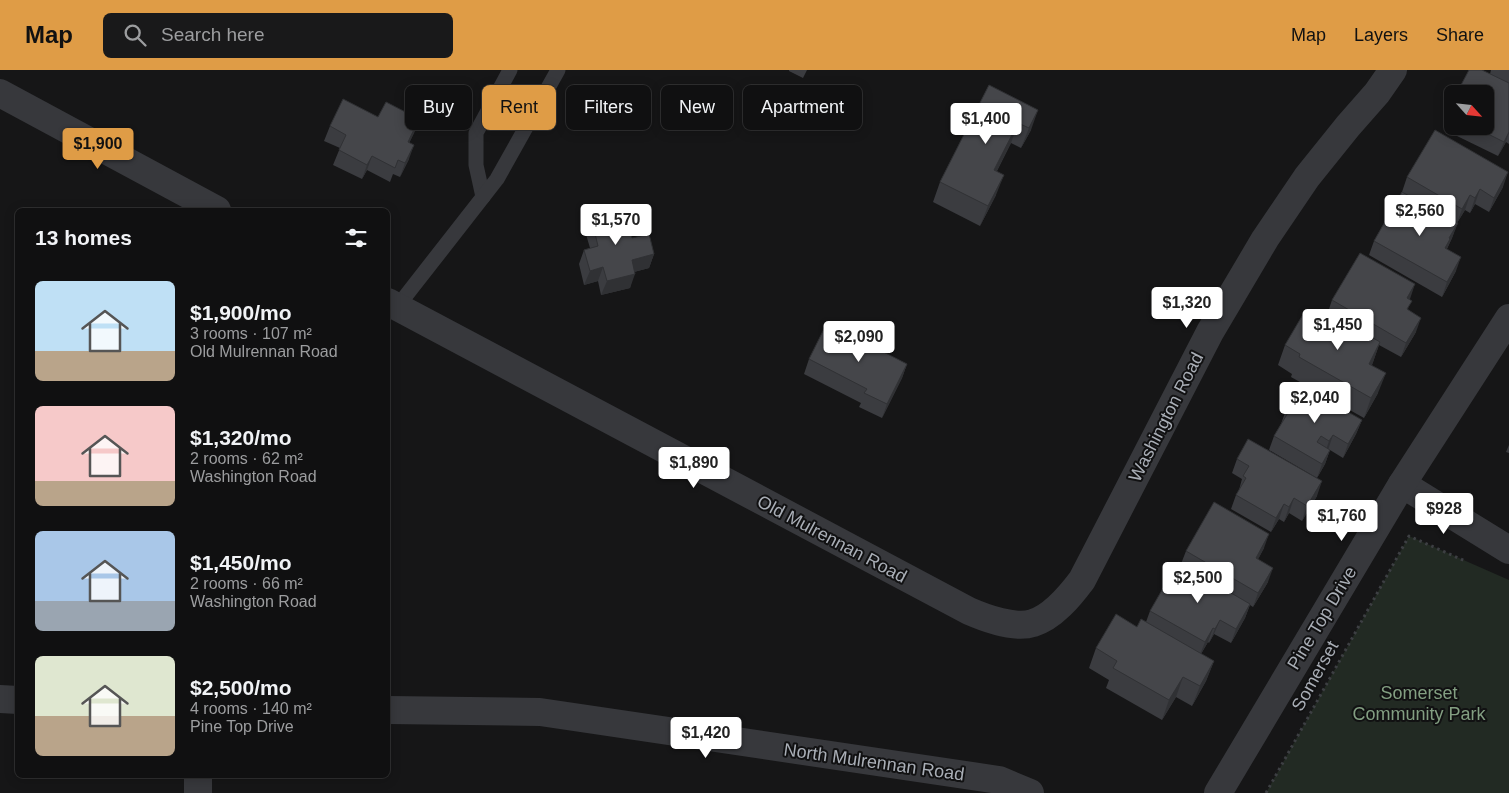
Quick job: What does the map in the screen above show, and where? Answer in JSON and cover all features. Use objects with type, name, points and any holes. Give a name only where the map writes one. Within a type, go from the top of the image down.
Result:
[{"type":"street","name":"Washington Road","points":[[1016,624],[1032,624],[1049,614],[1067,600],[1082,580],[1210,332],[1260,248],[1307,177],[1377,93],[1393,70]]},
{"type":"street","points":[[0,93],[213,208]]},
{"type":"street","name":"Old Mulrennan Road","points":[[392,305],[968,611],[995,621],[1016,624]]},
{"type":"street","name":"Pine Top Drive","points":[[1218,793],[1402,484],[1509,318]]},
{"type":"street","points":[[1402,484],[1509,550]]},
{"type":"street","points":[[0,699],[15,700]]},
{"type":"street","name":"North Mulrennan Road","points":[[390,710],[540,712],[999,780],[1030,793]]},
{"type":"street","points":[[198,778],[198,793]]},
{"type":"lane","points":[[483,197],[476,165],[476,133],[510,70]]},
{"type":"lane","points":[[392,305],[497,179],[558,70]]},
{"type":"path","name":"Somerset","points":[[1266,793],[1409,536],[1473,564]]},
{"type":"green space","name":"Somerset Community Park","points":[[1409,536],[1509,580],[1509,793],[1266,793]]},
{"type":"building","points":[[1469,70],[1482,70],[1509,83],[1509,132],[1504,142],[1490,135],[1494,135],[1494,85],[1461,85]]},
{"type":"building","points":[[989,85],[1038,110],[1029,128],[1018,123],[994,170],[1004,175],[988,206],[940,182]]},
{"type":"building","points":[[343,99],[378,117],[386,102],[405,112],[405,130],[414,130],[408,142],[414,145],[405,163],[398,160],[395,168],[372,156],[367,165],[339,150],[346,135],[330,126]]},
{"type":"building","points":[[1435,130],[1508,172],[1494,198],[1480,189],[1475,198],[1470,195],[1462,209],[1407,177]]},
{"type":"building","points":[[1402,192],[1458,223],[1445,248],[1461,257],[1447,282],[1374,241]]},
{"type":"building","points":[[624,208],[632,238],[649,234],[654,254],[632,260],[635,274],[607,281],[603,267],[590,271],[584,250],[598,246],[591,217]]},
{"type":"building","points":[[1360,253],[1415,284],[1407,298],[1412,301],[1407,309],[1421,318],[1406,343],[1332,300]]},
{"type":"building","points":[[1325,310],[1380,342],[1369,364],[1386,373],[1371,398],[1299,357],[1300,354],[1285,345],[1305,311],[1320,319]]},
{"type":"building","points":[[827,323],[907,364],[887,404],[864,393],[867,389],[809,359]]},
{"type":"building","points":[[1303,386],[1362,420],[1348,444],[1333,435],[1329,441],[1321,436],[1317,442],[1330,450],[1322,464],[1274,436],[1289,411],[1286,410]]},
{"type":"building","points":[[1248,439],[1322,481],[1307,506],[1294,498],[1289,507],[1284,504],[1276,518],[1236,495],[1246,478],[1243,476],[1249,466],[1237,459]]},
{"type":"building","points":[[1214,502],[1269,534],[1256,558],[1273,568],[1258,593],[1186,551]]},
{"type":"building","points":[[1178,562],[1250,604],[1236,629],[1220,620],[1205,642],[1150,611]]},
{"type":"building","points":[[1116,614],[1137,627],[1141,619],[1214,661],[1200,686],[1183,677],[1169,700],[1113,668],[1117,661],[1096,648]]}]
